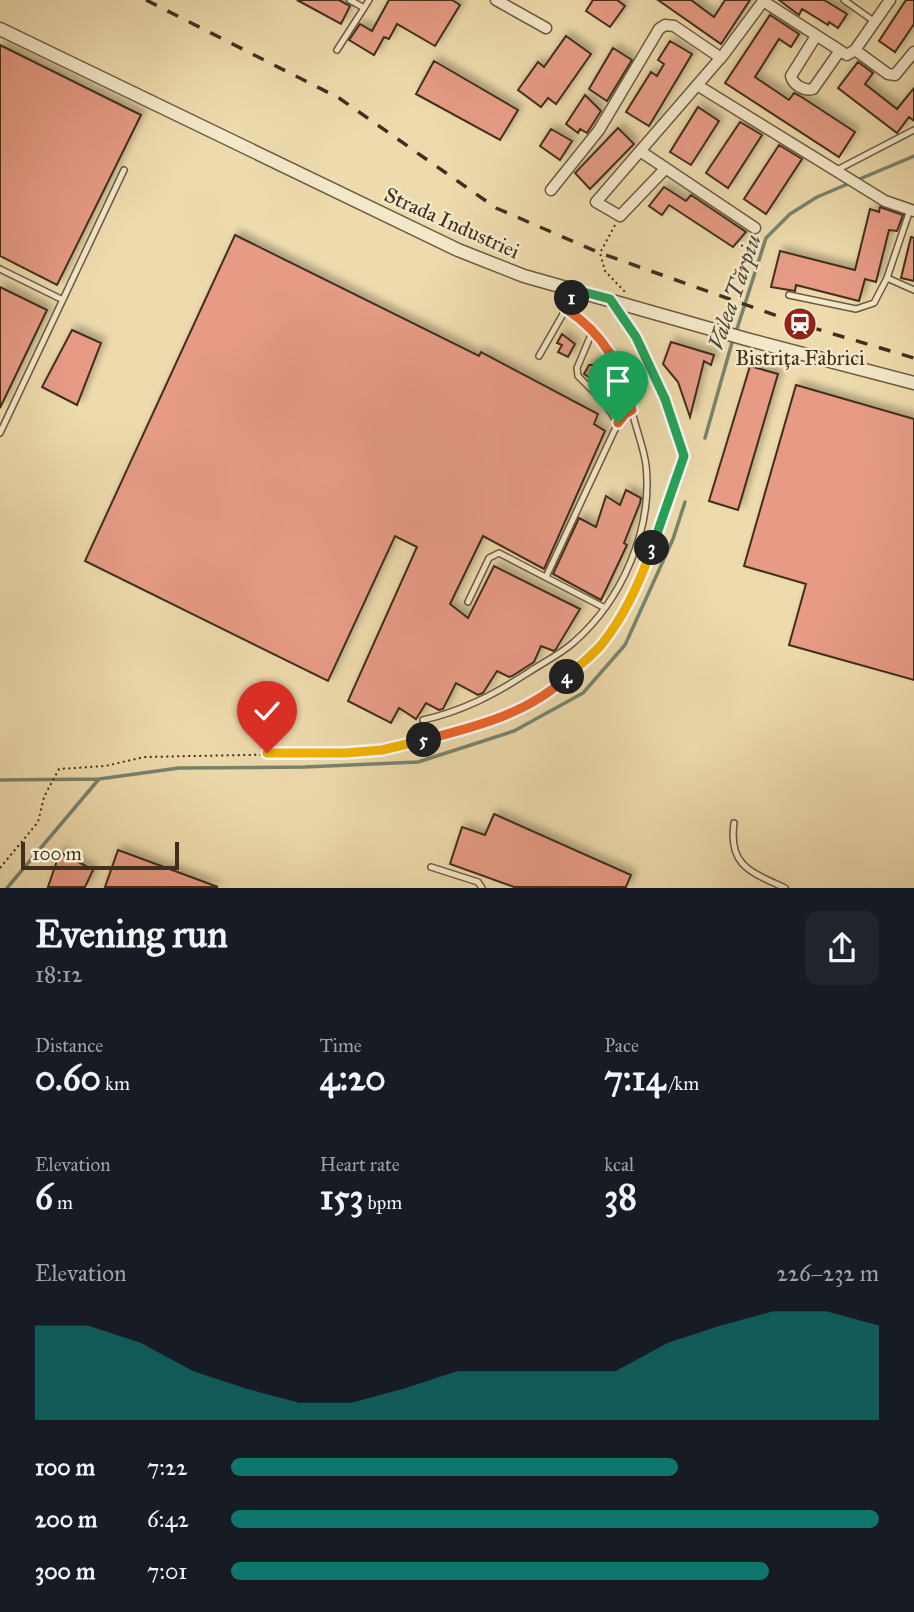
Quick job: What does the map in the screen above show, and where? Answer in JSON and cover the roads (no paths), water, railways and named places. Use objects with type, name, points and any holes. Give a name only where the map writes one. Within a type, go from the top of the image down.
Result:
[{"type":"street","points":[[496,0],[546,29]]},
{"type":"street","points":[[665,169],[620,216],[596,202],[721,58],[764,0],[847,55],[855,50],[890,0]]},
{"type":"street","points":[[551,190],[599,130],[659,29],[665,25],[674,26],[721,58]]},
{"type":"street","name":"Strada Industriei","points":[[0,29],[458,250],[524,276],[914,383]]},
{"type":"street","points":[[816,36],[792,72],[795,84],[807,90],[813,89],[839,52]]},
{"type":"street","points":[[855,50],[888,74],[895,75],[914,52]]},
{"type":"street","points":[[697,85],[874,194],[912,211]]},
{"type":"street","points":[[640,151],[755,228]]},
{"type":"lane","points":[[350,0],[364,8]]},
{"type":"lane","points":[[337,50],[369,0]]},
{"type":"lane","points":[[844,0],[875,22]]},
{"type":"lane","points":[[835,170],[914,130]]},
{"type":"lane","points":[[0,433],[124,170]]},
{"type":"lane","points":[[789,295],[856,309],[874,303],[887,278],[912,211]]},
{"type":"lane","points":[[0,269],[61,299]]},
{"type":"lane","points":[[887,278],[914,290]]},
{"type":"lane","points":[[539,355],[576,290]]},
{"type":"lane","points":[[423,720],[450,714],[504,688],[573,644],[605,608],[628,566],[640,536],[645,516],[645,463],[621,373],[593,330],[566,309]]},
{"type":"lane","points":[[593,330],[577,368],[578,376],[603,401],[618,423]]},
{"type":"lane","points":[[546,577],[618,423],[632,410]]},
{"type":"lane","points":[[468,602],[489,558],[499,553],[605,608]]},
{"type":"lane","points":[[734,823],[732,841],[738,859],[752,872],[785,887]]},
{"type":"lane","points":[[431,867],[478,882],[482,887]]},
{"type":"waterway","name":"Valea Tărpiu","points":[[736,332],[766,238],[790,214],[817,197],[914,156]]},
{"type":"waterway","name":"Valea Tărpiu","points":[[705,438],[733,339]]},
{"type":"waterway","name":"Valea Tărpiu","points":[[7,888],[99,779],[179,768],[305,767],[418,762],[514,731],[583,693],[625,645],[673,539],[685,502]]},
{"type":"waterway","points":[[0,780],[99,779]]},
{"type":"railway","points":[[146,0],[339,98],[496,208],[600,253],[800,324],[914,358]]},
{"type":"place","name":"Bistrița Fabrici","points":[[800,324]]}]
